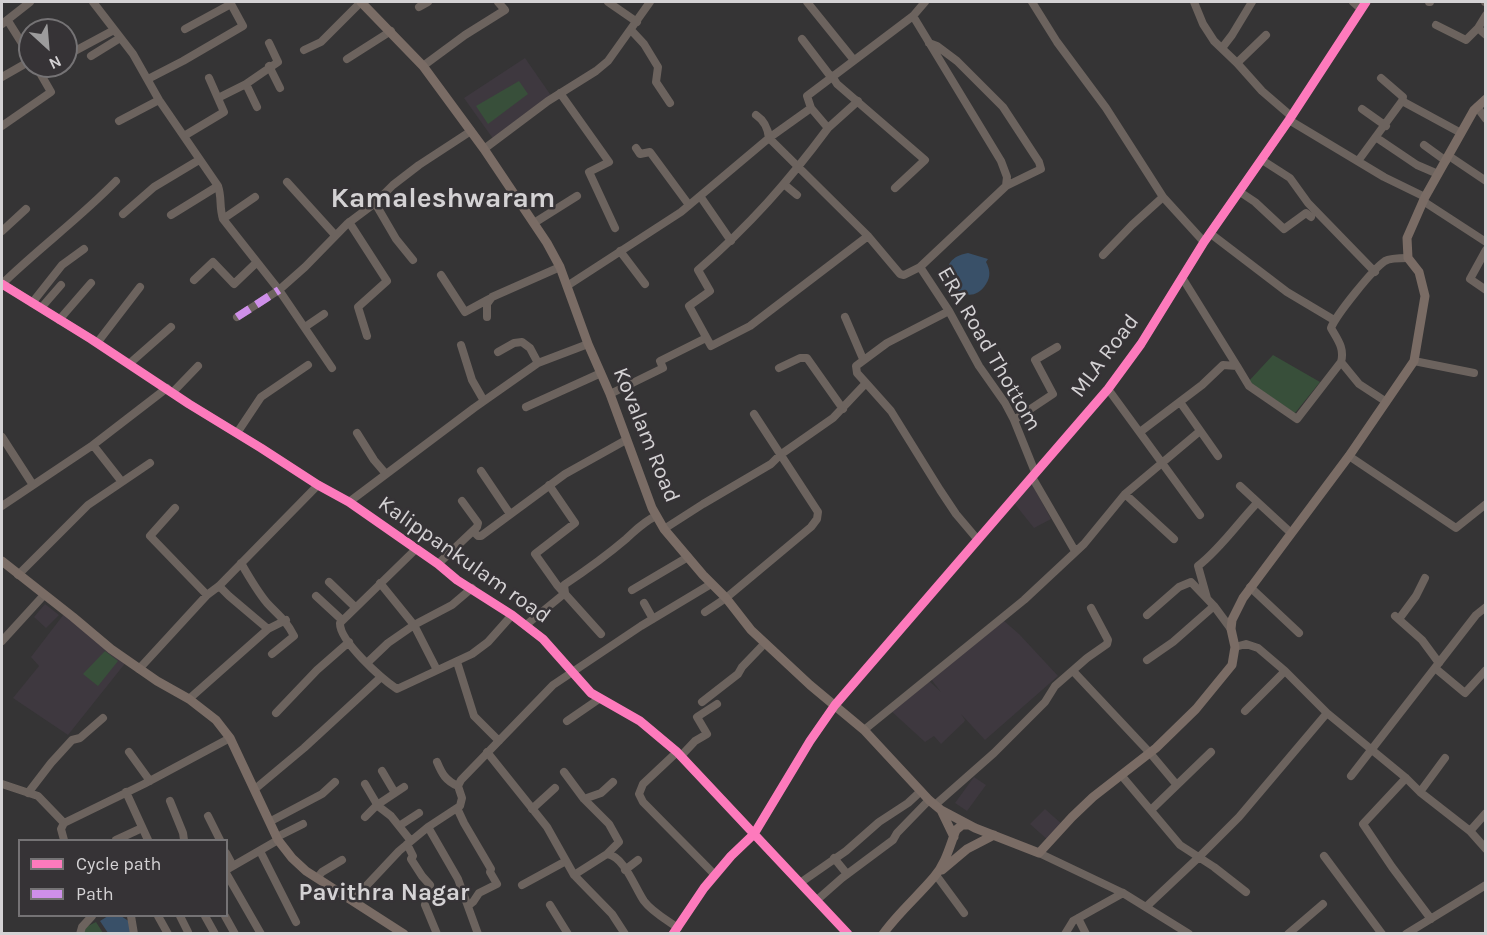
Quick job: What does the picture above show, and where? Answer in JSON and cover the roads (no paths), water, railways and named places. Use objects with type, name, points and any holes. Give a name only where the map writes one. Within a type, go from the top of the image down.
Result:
[{"type":"main road","name":"Kovalam Road","points":[[361,2],[423,66],[484,149],[534,223],[560,267],[656,516],[664,529],[711,584],[726,598],[751,630],[864,730],[935,805],[954,838]]},
{"type":"main road","points":[[935,805],[972,826],[1039,853],[1072,817],[1150,753],[1196,709],[1225,674],[1232,665],[1235,647],[1231,629],[1234,614],[1250,587],[1349,456],[1414,361],[1425,296],[1419,272],[1408,258],[1407,238],[1424,199],[1461,133],[1477,107],[1485,99]]},
{"type":"main road","points":[[2,561],[111,649],[189,699],[216,720],[230,738],[278,838],[292,858],[317,878],[404,933]]},
{"type":"main road","points":[[936,875],[959,827],[972,826]]},
{"type":"main road","points":[[971,847],[979,836],[972,826]]},
{"type":"main road","points":[[883,933],[936,875],[971,847],[994,835]]},
{"type":"main road","points":[[954,838],[959,847],[971,847]]},
{"type":"street","points":[[18,41],[4,23],[30,2]]},
{"type":"street","points":[[93,2],[148,79],[159,100],[218,186],[222,199],[220,207],[223,219],[279,290],[332,368]]},
{"type":"street","points":[[304,50],[321,42],[361,2]]},
{"type":"street","points":[[419,7],[428,2]]},
{"type":"street","points":[[423,66],[465,35],[505,10],[498,2]]},
{"type":"street","points":[[608,2],[637,22]]},
{"type":"street","points":[[484,149],[608,61],[650,2]]},
{"type":"street","points":[[807,2],[853,59]]},
{"type":"street","points":[[828,128],[811,108],[807,96],[853,59],[913,16],[925,2]]},
{"type":"street","points":[[1032,2],[1057,42],[1106,108],[1162,197],[1204,242]]},
{"type":"street","points":[[1194,2],[1203,24],[1222,48],[1262,92],[1290,118],[1384,177],[1424,199],[1485,242]]},
{"type":"street","points":[[1222,48],[1252,2]]},
{"type":"street","points":[[1353,2],[1364,5]]},
{"type":"street","points":[[148,79],[243,26],[231,4],[185,29]]},
{"type":"street","name":"MLA Road","points":[[675,931],[704,888],[731,856],[754,834],[810,741],[835,705],[1108,389],[1142,344],[1204,242],[1262,160],[1364,5]]},
{"type":"street","points":[[1436,25],[1466,40],[1478,28],[1485,15]]},
{"type":"street","points":[[913,16],[1001,161],[1007,177],[1006,186]]},
{"type":"street","points":[[1478,28],[1485,35]]},
{"type":"street","points":[[78,49],[114,30]]},
{"type":"street","points":[[631,30],[644,44],[658,67],[656,82],[670,103]]},
{"type":"street","points":[[347,59],[391,31]]},
{"type":"street","points":[[1238,63],[1266,35]]},
{"type":"street","points":[[91,56],[120,38]]},
{"type":"street","points":[[802,39],[837,84],[925,160],[895,188]]},
{"type":"street","points":[[218,98],[246,84],[269,66],[278,62],[269,43]]},
{"type":"street","name":"ERA Road Thottom","points":[[929,44],[937,46],[957,61],[1003,107],[1039,162],[1041,169],[1006,186],[920,267],[1014,420],[1034,474],[1075,551]]},
{"type":"street","points":[[269,66],[280,88]]},
{"type":"street","points":[[2,76],[18,67]]},
{"type":"street","points":[[2,126],[51,92],[43,78]]},
{"type":"street","points":[[184,136],[224,112],[209,78]]},
{"type":"street","points":[[1358,161],[1386,126],[1402,101],[1403,97],[1381,78]]},
{"type":"street","points":[[246,84],[257,107]]},
{"type":"street","points":[[560,93],[609,162],[589,172],[615,228]]},
{"type":"street","points":[[119,121],[159,100]]},
{"type":"street","points":[[858,101],[828,128],[797,166],[785,185],[731,241],[698,270],[710,291],[689,306],[711,346],[750,326],[868,236]]},
{"type":"street","points":[[1402,101],[1461,133]]},
{"type":"street","points":[[1477,107],[1485,119]]},
{"type":"street","points":[[567,286],[689,205],[769,138],[811,108]]},
{"type":"street","points":[[1362,109],[1386,126]]},
{"type":"street","points":[[756,116],[769,130],[769,138],[868,236],[900,274],[904,275],[920,267]]},
{"type":"street","points":[[237,317],[279,290],[349,222],[419,165],[471,131]]},
{"type":"street","points":[[1377,138],[1417,165],[1438,174]]},
{"type":"street","points":[[1424,145],[1485,181]]},
{"type":"street","points":[[636,148],[640,154],[650,152],[689,205]]},
{"type":"street","points":[[123,214],[154,188],[199,160]]},
{"type":"street","points":[[1262,160],[1290,178],[1308,203],[1375,272]]},
{"type":"street","points":[[2,284],[87,210],[116,181]]},
{"type":"street","points":[[287,182],[335,235]]},
{"type":"street","points":[[785,185],[797,195]]},
{"type":"street","points":[[171,215],[218,186]]},
{"type":"street","points":[[1240,192],[1255,202],[1284,229],[1306,213],[1311,217]]},
{"type":"street","points":[[534,223],[578,196]]},
{"type":"street","points":[[700,196],[731,241]]},
{"type":"street","points":[[223,219],[255,197]]},
{"type":"street","points":[[1103,255],[1162,197]]},
{"type":"street","points":[[375,203],[396,239],[413,260]]},
{"type":"street","points":[[2,231],[26,208]]},
{"type":"street","points":[[349,222],[387,281],[358,307],[367,336]]},
{"type":"street","points":[[1211,234],[1287,292],[1334,321]]},
{"type":"street","points":[[32,303],[62,265],[84,249]]},
{"type":"street","points":[[1485,250],[1470,279],[1485,291]]},
{"type":"street","points":[[620,251],[645,284]]},
{"type":"street","points":[[1183,279],[1249,386],[1297,419],[1341,362],[1342,347],[1331,328],[1334,321],[1352,296],[1385,261],[1408,258]]},
{"type":"street","points":[[194,280],[213,262],[234,284],[256,262]]},
{"type":"street","points":[[441,275],[465,312],[560,267]]},
{"type":"street","points":[[59,320],[91,283]]},
{"type":"street","name":"Kalippankulam road","points":[[2,284],[318,485],[349,502],[526,625],[543,639],[591,693],[640,721],[679,754],[848,933]]},
{"type":"street","points":[[41,308],[61,285]]},
{"type":"street","points":[[97,343],[140,287]]},
{"type":"street","points":[[487,317],[489,299]]},
{"type":"street","points":[[949,311],[887,343],[856,366],[857,373],[891,411],[939,490],[978,540]]},
{"type":"street","points":[[305,327],[324,314]]},
{"type":"street","points":[[845,317],[863,359]]},
{"type":"street","points":[[129,364],[171,327]]},
{"type":"street","points":[[610,394],[663,369],[660,361],[706,338]]},
{"type":"street","points":[[498,352],[514,343],[522,342],[530,348],[538,363]]},
{"type":"street","points":[[349,502],[538,363],[588,344]]},
{"type":"street","points":[[461,345],[472,380],[484,401]]},
{"type":"street","points":[[1014,420],[1053,394],[1035,360],[1056,347]]},
{"type":"street","points":[[779,368],[801,358],[807,358],[843,409]]},
{"type":"street","points":[[1414,361],[1474,373]]},
{"type":"street","points":[[1341,362],[1359,384],[1385,401]]},
{"type":"street","points":[[237,434],[261,397],[308,365]]},
{"type":"street","points":[[1140,432],[1223,365],[1237,366]]},
{"type":"street","points":[[2,506],[170,390],[198,366]]},
{"type":"street","points":[[526,407],[601,373]]},
{"type":"street","points":[[664,529],[771,464],[843,409],[866,383]]},
{"type":"street","points":[[1108,389],[1200,515]]},
{"type":"street","points":[[1180,402],[1218,456]]},
{"type":"street","points":[[705,612],[726,598],[811,527],[817,519],[818,512],[754,414]]},
{"type":"street","points":[[864,730],[1009,613],[1099,527],[1125,494],[1200,431]]},
{"type":"street","points":[[357,433],[386,474]]},
{"type":"street","points":[[2,437],[10,457],[33,485]]},
{"type":"street","points":[[473,531],[481,536],[549,485],[626,440]]},
{"type":"street","points":[[93,445],[122,482]]},
{"type":"street","points":[[1349,456],[1456,528],[1485,504]]},
{"type":"street","points":[[18,575],[88,505],[150,463]]},
{"type":"street","points":[[481,471],[510,514]]},
{"type":"street","points":[[139,669],[207,595],[219,586],[318,485]]},
{"type":"street","points":[[549,485],[575,523],[535,554],[557,585],[601,634]]},
{"type":"street","points":[[1240,486],[1291,533]]},
{"type":"street","points":[[1125,494],[1174,539]]},
{"type":"street","points":[[438,564],[473,531],[477,524],[462,501]]},
{"type":"street","points":[[1207,598],[1198,566],[1216,552],[1231,530],[1257,503]]},
{"type":"street","points":[[175,508],[150,536],[207,595]]},
{"type":"street","points":[[565,593],[564,585],[588,569],[638,526],[656,516]]},
{"type":"street","points":[[416,549],[342,620],[339,627],[380,678],[397,689],[457,662],[488,642],[512,615]]},
{"type":"street","points":[[632,590],[688,557]]},
{"type":"street","points":[[241,563],[260,593],[286,620],[294,636],[272,654]]},
{"type":"street","points":[[1425,578],[1416,596],[1397,617],[1422,640],[1437,665],[1465,693],[1485,670]]},
{"type":"street","points":[[329,582],[355,607]]},
{"type":"street","points":[[1147,615],[1179,587],[1191,582],[1214,606],[1231,629]]},
{"type":"street","points":[[380,583],[414,625],[437,670]]},
{"type":"street","points":[[458,786],[487,752],[554,685],[653,619],[711,584]]},
{"type":"street","points":[[219,586],[268,628]]},
{"type":"street","points":[[1250,587],[1299,633]]},
{"type":"street","points":[[367,663],[414,625],[452,605],[472,588]]},
{"type":"street","points":[[526,625],[565,593]]},
{"type":"street","points":[[2,640],[44,595]]},
{"type":"street","points":[[316,596],[342,620]]},
{"type":"street","points":[[644,603],[653,619]]},
{"type":"street","points":[[1147,660],[1173,642],[1214,606]]},
{"type":"street","points":[[1351,776],[1476,615],[1485,607]]},
{"type":"street","points":[[817,900],[894,840],[897,833],[935,805],[1001,746],[1045,702],[1055,686],[1087,657],[1107,644],[1108,640],[1090,608]]},
{"type":"street","points":[[189,699],[268,628],[286,620]]},
{"type":"street","points":[[276,713],[317,670],[349,642]]},
{"type":"street","points":[[702,702],[738,674],[742,666],[765,644]]},
{"type":"street","points":[[1235,647],[1251,644],[1285,671],[1327,713],[1470,831],[1485,849]]},
{"type":"street","points":[[457,662],[474,716],[499,741]]},
{"type":"street","points":[[1073,671],[1176,784]]},
{"type":"street","points":[[1245,711],[1285,671]]},
{"type":"street","points":[[255,789],[304,748],[380,678]]},
{"type":"street","points":[[567,721],[600,699]]},
{"type":"street","points":[[715,875],[643,802],[639,794],[643,784],[695,741],[707,734],[698,717],[717,704]]},
{"type":"street","points":[[1147,906],[1239,817],[1327,713]]},
{"type":"street","points":[[28,793],[72,740],[80,738],[103,718]]},
{"type":"street","points":[[64,839],[61,829],[64,822],[150,781],[230,738]]},
{"type":"street","points":[[129,752],[150,781]]},
{"type":"street","points":[[487,752],[547,827],[574,875],[612,914],[625,933]]},
{"type":"street","points":[[1151,810],[1210,752]]},
{"type":"street","points":[[1420,792],[1445,758]]},
{"type":"street","points":[[353,900],[409,843],[462,803],[458,786],[442,775],[437,762]]},
{"type":"street","points":[[382,771],[395,793]]},
{"type":"street","points":[[564,772],[584,799],[609,824],[619,842],[607,854],[574,875]]},
{"type":"street","points":[[1121,775],[1180,845],[1246,892]]},
{"type":"street","points":[[1406,778],[1363,824],[1431,920]]},
{"type":"street","points":[[271,821],[322,794],[335,782]]},
{"type":"street","points":[[584,799],[601,793],[613,782]]},
{"type":"street","points":[[2,784],[38,796],[64,822]]},
{"type":"street","points":[[365,784],[377,805],[399,826],[409,843],[413,856],[411,859],[430,885]]},
{"type":"street","points":[[365,817],[377,805],[404,787]]},
{"type":"street","points":[[532,809],[555,788]]},
{"type":"street","points":[[800,883],[921,791]]},
{"type":"street","points":[[126,792],[148,839]]},
{"type":"street","points":[[170,801],[184,839]]},
{"type":"street","points":[[457,808],[497,884],[479,893],[468,906]]},
{"type":"street","points":[[399,826],[419,813]]},
{"type":"street","points":[[1470,831],[1485,813]]},
{"type":"street","points":[[208,816],[220,839]]},
{"type":"street","points":[[261,933],[229,870],[303,824]]},
{"type":"street","points":[[428,827],[458,879],[478,933]]},
{"type":"street","points":[[118,839],[142,828]]},
{"type":"street","points":[[260,851],[296,922]]},
{"type":"street","points":[[1039,853],[1123,892],[1189,933]]},
{"type":"street","points":[[607,854],[613,855],[625,870],[645,903],[675,931]]},
{"type":"street","points":[[1324,856],[1382,933]]},
{"type":"street","points":[[834,858],[848,874]]},
{"type":"street","points":[[317,878],[322,872],[342,860]]},
{"type":"street","points":[[625,870],[638,860]]},
{"type":"street","points":[[522,885],[566,861]]},
{"type":"street","points":[[936,875],[964,913]]},
{"type":"street","points":[[1406,933],[1431,920],[1485,885]]},
{"type":"street","points":[[1065,933],[1073,921],[1123,892]]},
{"type":"street","points":[[1288,933],[1323,904]]},
{"type":"street","points":[[425,905],[437,933]]},
{"type":"street","points":[[550,905],[568,933]]},
{"type":"street","points":[[80,933],[91,917]]},
{"type":"street","points":[[131,917],[134,933]]},
{"type":"street","points":[[159,917],[168,933]]},
{"type":"street","points":[[181,917],[188,932]]},
{"type":"street","points":[[206,917],[215,933]]},
{"type":"street","points":[[226,917],[235,933]]},
{"type":"street","points":[[1078,918],[1086,933]]},
{"type":"water","points":[[968,253],[988,259],[986,262],[989,279],[977,293],[968,295],[959,291],[952,284],[948,275],[948,266],[955,258]]},
{"type":"water","points":[[106,917],[122,917],[130,922],[130,933],[108,933],[100,921]]},
{"type":"district","name":"Kamaleshwaram","points":[[443,199]]},
{"type":"district","name":"Pavithra Nagar","points":[[384,893]]}]
